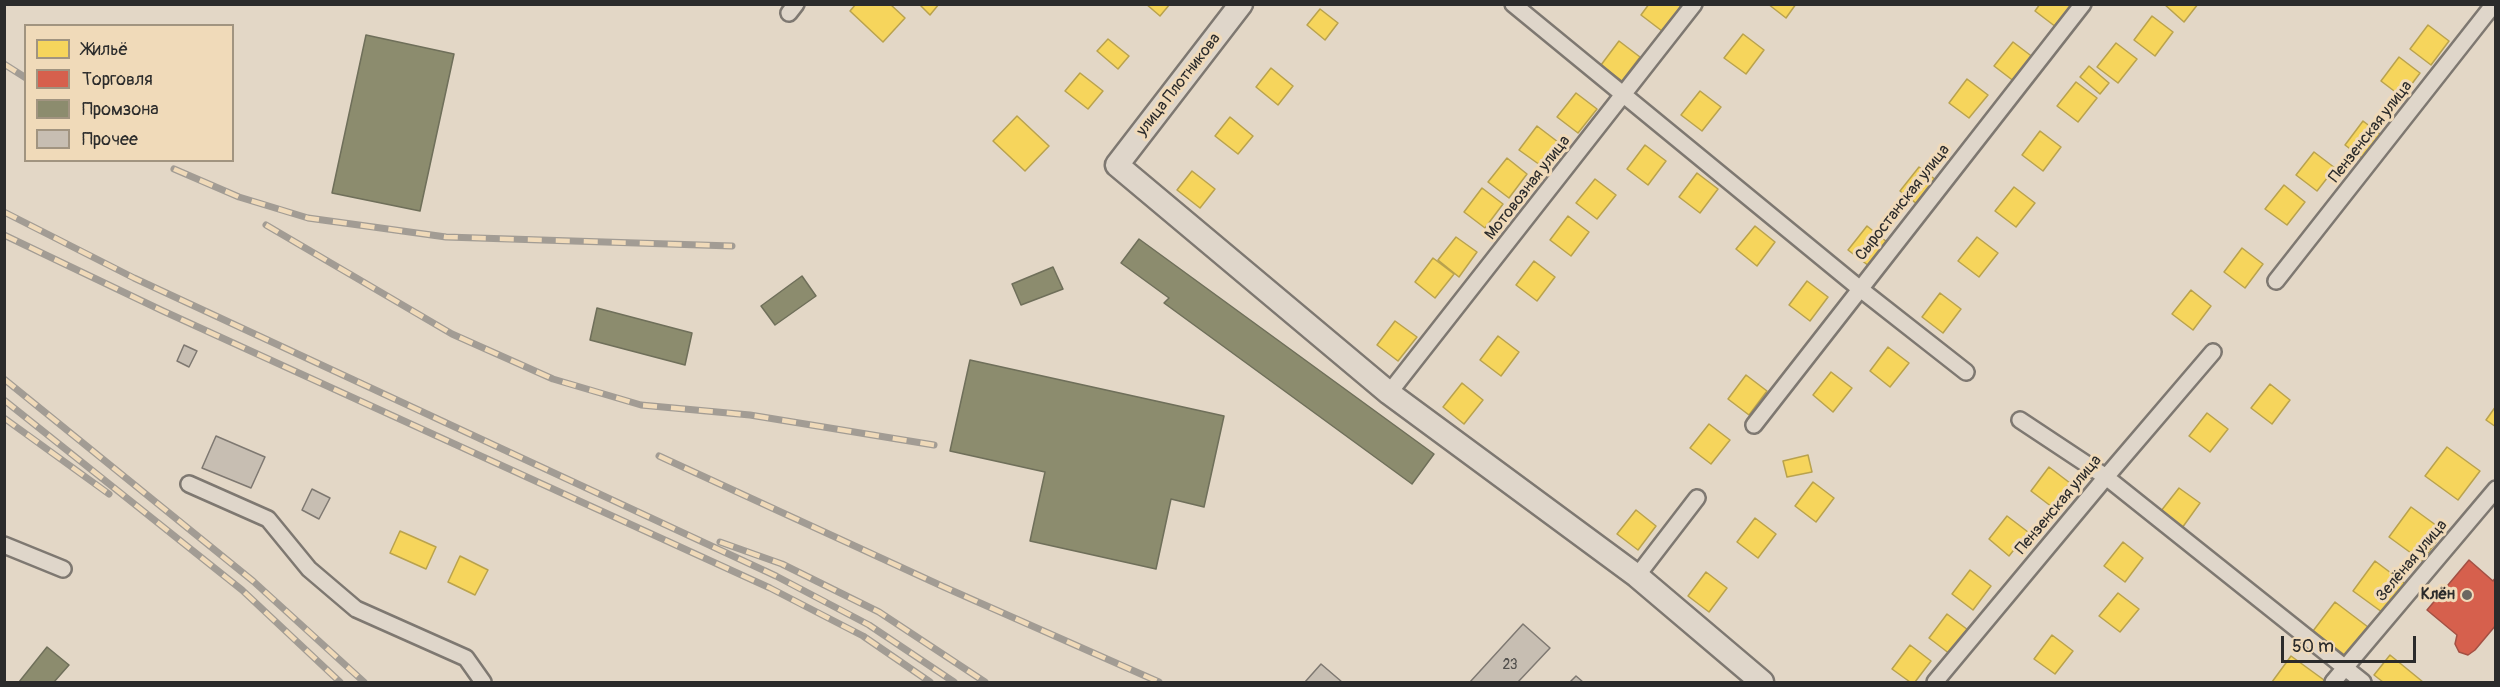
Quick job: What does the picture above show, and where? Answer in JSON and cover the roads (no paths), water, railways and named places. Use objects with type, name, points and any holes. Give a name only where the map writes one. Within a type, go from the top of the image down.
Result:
[{"type":"street","name":"улица Плотникова","points":[[1241,4],[1117,165],[1389,393]]},
{"type":"street","points":[[1513,4],[1859,288],[1966,372]]},
{"type":"street","name":"Мотовозная улица","points":[[1389,393],[1694,4]]},
{"type":"street","name":"Сыростанская улица","points":[[1754,425],[2083,4]]},
{"type":"street","name":"Пензенская улица","points":[[2276,281],[2494,4]]},
{"type":"street","name":"Пензенская улица","points":[[1935,682],[2213,352]]},
{"type":"street","points":[[1389,393],[1637,576],[1762,682]]},
{"type":"street","points":[[2020,420],[2106,477],[2363,682]]},
{"type":"street","points":[[189,484],[268,519],[309,569],[356,609],[466,658],[483,682]]},
{"type":"street","name":"Зелёная улица","points":[[2333,682],[2496,489]]},
{"type":"street","points":[[1637,576],[1697,498]]},
{"type":"street","points":[[4,545],[63,569]]},
{"type":"railway","points":[[4,64],[24,77]]},
{"type":"railway","points":[[174,169],[239,197],[308,218],[446,237],[732,246]]},
{"type":"railway","points":[[4,212],[134,278],[776,576],[869,625],[954,682]]},
{"type":"railway","points":[[266,225],[452,334],[553,379],[641,405],[750,415],[934,445]]},
{"type":"railway","points":[[4,235],[163,311],[770,588],[863,636],[930,682]]},
{"type":"railway","points":[[4,379],[253,581],[364,682]]},
{"type":"railway","points":[[4,400],[242,590],[340,682]]},
{"type":"railway","points":[[4,418],[109,494]]},
{"type":"railway","points":[[659,456],[944,587],[1159,682]]},
{"type":"railway","points":[[720,542],[782,564],[879,612],[985,682]]},
{"type":"place","name":"Клён","points":[[2467,595]]}]
